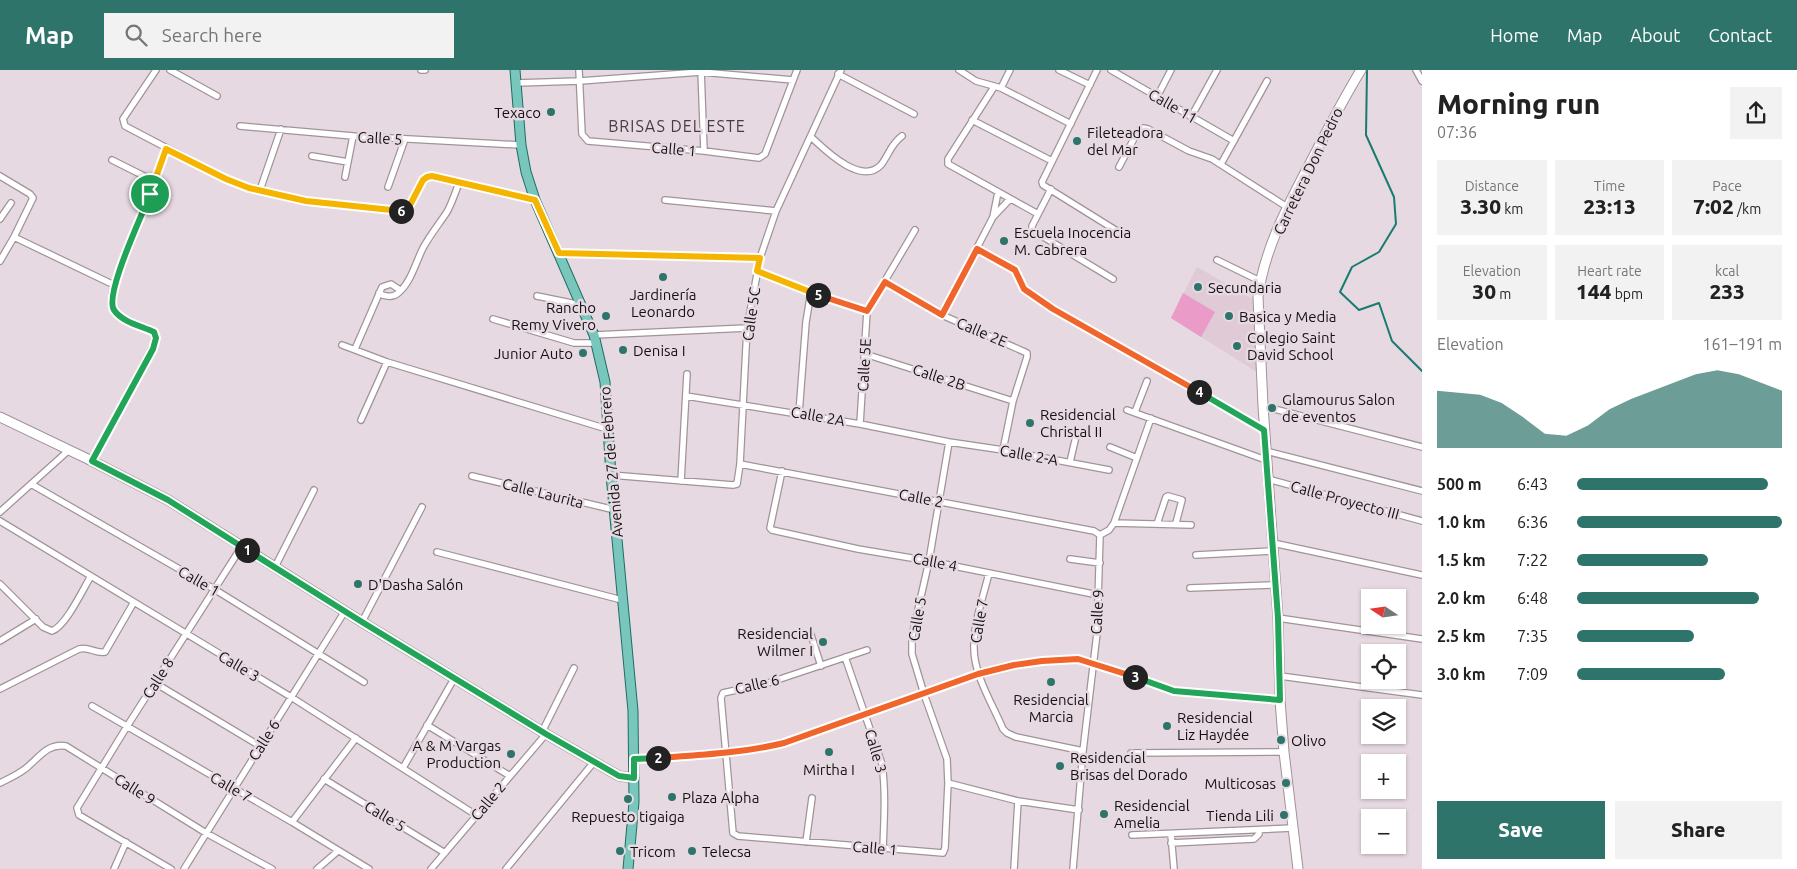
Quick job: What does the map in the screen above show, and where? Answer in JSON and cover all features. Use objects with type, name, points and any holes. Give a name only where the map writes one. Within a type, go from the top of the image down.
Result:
[{"type":"main road","name":"Avenida 27 de Febrero","points":[[515,70],[521,144],[526,172],[535,200],[595,339],[605,382],[607,429],[616,510],[622,600],[633,711],[634,802],[628,869]]},
{"type":"street","points":[[156,70],[123,121],[128,128],[226,179],[260,190],[306,201],[399,211],[410,205],[421,184],[427,177],[432,176],[535,200]]},
{"type":"street","points":[[170,70],[217,96]]},
{"type":"street","points":[[579,70],[580,81]]},
{"type":"street","points":[[516,83],[580,81],[701,71],[793,80],[797,70]]},
{"type":"street","points":[[958,70],[976,81],[997,88],[1072,124]]},
{"type":"street","points":[[1010,70],[972,120],[948,159],[948,164],[1038,214]]},
{"type":"street","points":[[1059,70],[1090,85]]},
{"type":"street","points":[[1097,70],[1042,182],[1051,190],[1125,236]]},
{"type":"street","name":"Calle 11","points":[[1112,70],[1124,73],[1157,97],[1234,141]]},
{"type":"street","points":[[1157,97],[1171,70]]},
{"type":"street","points":[[1191,117],[1216,70]]},
{"type":"street","name":"Carretera Don Pedro","points":[[1298,869],[1284,752],[1280,700],[1278,618],[1264,430],[1258,312],[1260,281],[1276,232],[1287,206],[1343,99],[1361,70]]},
{"type":"street","points":[[1416,70],[1422,81]]},
{"type":"street","points":[[701,71],[704,151]]},
{"type":"street","points":[[840,72],[914,114]]},
{"type":"street","name":"Calle 5C","points":[[681,481],[733,486],[736,484],[740,464],[747,328],[760,258],[776,211],[840,72]]},
{"type":"street","name":"Calle 1","points":[[580,81],[582,134],[588,141],[762,158],[793,80]]},
{"type":"street","points":[[1221,164],[1268,81]]},
{"type":"street","points":[[972,120],[1052,162]]},
{"type":"street","name":"Calle 5","points":[[240,126],[353,136],[521,144]]},
{"type":"street","points":[[1119,168],[1136,133],[1143,128],[1150,129],[1189,151],[1212,158],[1287,206]]},
{"type":"street","points":[[260,190],[281,129]]},
{"type":"street","points":[[344,177],[353,136]]},
{"type":"street","points":[[811,137],[832,158],[854,169],[869,171],[880,165],[896,141],[902,136]]},
{"type":"street","points":[[388,187],[405,139]]},
{"type":"street","points":[[92,461],[153,349],[155,342],[154,332],[127,320],[115,311],[111,303],[114,285],[166,149]]},
{"type":"street","points":[[312,156],[348,162]]},
{"type":"street","points":[[112,160],[154,181]]},
{"type":"street","points":[[0,260],[14,237],[32,200],[32,196],[1,179]]},
{"type":"street","points":[[378,293],[393,296],[407,286],[423,248],[450,207],[459,183]]},
{"type":"street","points":[[1051,190],[1032,229],[1113,279]]},
{"type":"street","points":[[942,315],[993,217],[998,192]]},
{"type":"street","points":[[993,217],[1010,199]]},
{"type":"street","points":[[664,200],[776,211]]},
{"type":"street","points":[[0,219],[11,203]]},
{"type":"street","name":"Calle 5E","points":[[860,424],[867,311],[915,230]]},
{"type":"street","points":[[14,237],[114,285]]},
{"type":"street","points":[[977,249],[1015,270],[1024,289],[1053,309],[1264,430]]},
{"type":"street","points":[[559,253],[760,258]]},
{"type":"street","points":[[1217,260],[1260,281]]},
{"type":"street","points":[[757,271],[867,311]]},
{"type":"street","name":"Calle 2E","points":[[885,282],[942,315],[1027,353],[1026,367],[1013,401]]},
{"type":"street","points":[[355,349],[382,286],[391,284],[400,290]]},
{"type":"street","points":[[799,413],[806,322],[811,292]]},
{"type":"street","points":[[537,296],[581,305]]},
{"type":"street","points":[[493,319],[574,343],[595,339],[747,328]]},
{"type":"street","points":[[342,344],[387,362],[607,429]]},
{"type":"street","name":"Calle 2B","points":[[864,354],[1013,401]]},
{"type":"street","points":[[362,420],[387,362]]},
{"type":"street","points":[[611,475],[681,481],[687,374]]},
{"type":"street","points":[[1135,412],[1147,380]]},
{"type":"street","name":"Calle 2A","points":[[686,396],[799,413],[949,442]]},
{"type":"street","points":[[1003,450],[1013,401]]},
{"type":"street","points":[[1263,406],[1422,447]]},
{"type":"street","points":[[1127,410],[1266,456],[1422,491]]},
{"type":"street","points":[[0,417],[168,500],[362,622],[544,733],[619,776],[634,778]]},
{"type":"street","points":[[1100,535],[1109,530],[1114,523],[1151,418]]},
{"type":"street","points":[[1070,462],[1077,432]]},
{"type":"street","name":"Calle 5","points":[[943,853],[945,848],[948,783],[947,760],[912,654],[912,636],[929,560],[949,442]]},
{"type":"street","name":"Calle 2-A","points":[[949,442],[1109,470]]},
{"type":"street","points":[[1110,447],[1137,458]]},
{"type":"street","points":[[0,512],[69,450]]},
{"type":"street","name":"Calle 2","points":[[740,464],[1094,530],[1100,535]]},
{"type":"street","name":"Calle 4","points":[[782,471],[770,528],[772,530],[858,549],[929,560],[1098,595]]},
{"type":"street","name":"Calle Laurita","points":[[472,476],[616,510]]},
{"type":"street","name":"Calle Proyecto III","points":[[1268,479],[1422,521]]},
{"type":"street","name":"Calle 1","points":[[31,484],[214,589],[364,682]]},
{"type":"street","points":[[275,567],[314,490]]},
{"type":"street","points":[[1157,524],[1168,496],[1182,500],[1176,523]]},
{"type":"street","points":[[362,622],[422,507]]},
{"type":"street","name":"Calle 3","points":[[0,521],[291,697],[476,815]]},
{"type":"street","points":[[1114,523],[1176,523],[1191,525]]},
{"type":"street","name":"Calle 9","points":[[1073,869],[1083,751],[1094,663],[1100,535]]},
{"type":"street","name":"Calle 8","points":[[126,842],[79,814],[77,811],[78,806],[242,546]]},
{"type":"street","points":[[1196,555],[1273,547],[1422,575]]},
{"type":"street","points":[[437,552],[622,600]]},
{"type":"street","points":[[1070,559],[1100,563]]},
{"type":"street","name":"Calle 7","points":[[989,573],[977,623],[974,650],[978,674],[1003,729],[1016,737],[1083,751]]},
{"type":"street","points":[[0,584],[48,630],[56,630],[91,576]]},
{"type":"street","points":[[1190,588],[1275,584]]},
{"type":"street","points":[[0,689],[79,649],[85,647],[98,653],[104,652],[134,602]]},
{"type":"street","name":"Calle 6","points":[[184,869],[345,611]]},
{"type":"street","points":[[1278,618],[1422,639]]},
{"type":"street","points":[[0,640],[36,619]]},
{"type":"street","points":[[812,635],[821,666]]},
{"type":"street","name":"Calle 6","points":[[732,833],[721,698],[723,693],[768,683],[867,650]]},
{"type":"street","name":"Calle 3","points":[[845,657],[882,764],[884,782],[883,849]]},
{"type":"street","points":[[634,759],[726,753],[784,743],[978,674],[1014,665],[1042,661],[1078,659],[1174,691],[1280,700]]},
{"type":"street","name":"Calle 2","points":[[431,869],[544,733],[574,668]]},
{"type":"street","points":[[1280,676],[1422,695]]},
{"type":"street","points":[[403,768],[454,677]]},
{"type":"street","points":[[155,683],[260,746]]},
{"type":"street","name":"Calle 7","points":[[92,706],[126,728],[292,822],[369,869]]},
{"type":"street","points":[[427,725],[510,776]]},
{"type":"street","points":[[292,822],[356,738]]},
{"type":"street","name":"Calle 9","points":[[0,783],[24,770],[57,744],[66,746],[206,833],[272,869]]},
{"type":"street","points":[[1131,753],[1284,752]]},
{"type":"street","points":[[506,869],[594,762]]},
{"type":"street","name":"Calle 5","points":[[324,779],[445,852]]},
{"type":"street","points":[[948,783],[1018,801],[1079,810]]},
{"type":"street","points":[[806,842],[812,798]]},
{"type":"street","points":[[1014,869],[1018,801]]},
{"type":"street","points":[[1132,835],[1293,828]]},
{"type":"street","points":[[1172,843],[1254,839],[1259,830]]},
{"type":"street","name":"Calle 1","points":[[732,833],[738,836],[943,853]]},
{"type":"street","points":[[1171,834],[1174,869]]},
{"type":"street","points":[[114,869],[126,842],[171,869]]},
{"type":"street","points":[[317,869],[338,851]]},
{"type":"shaded area","name":"Colegio Saint David School","points":[[1197,267],[1256,301],[1260,374],[1171,318]]},
{"type":"shaded area","points":[[1183,293],[1215,312],[1201,337],[1171,318]]},
{"type":"waterway","points":[[1367,70],[1366,135],[1394,197],[1396,224],[1379,252],[1352,267],[1340,292],[1359,310],[1379,303],[1392,341],[1422,371]]},
{"type":"place","name":"Texaco","points":[[551,112]]},
{"type":"place","name":"Fileteadora del Mar","points":[[1077,141]]},
{"type":"place","name":"Escuela Inocencia M. Cabrera","points":[[1004,241]]},
{"type":"place","name":"Jardinería Leonardo","points":[[663,277]]},
{"type":"place","name":"Secundaria","points":[[1198,287]]},
{"type":"place","name":"Rancho Remy Vivero","points":[[606,316]]},
{"type":"place","name":"Basica y Media","points":[[1229,316]]},
{"type":"place","name":"Colegio Saint David School","points":[[1237,346]]},
{"type":"place","name":"Denisa I","points":[[623,350]]},
{"type":"place","name":"Junior Auto","points":[[583,353]]},
{"type":"place","name":"Glamourus Salon de eventos","points":[[1272,408]]},
{"type":"place","name":"Residencial Christal II","points":[[1030,423]]},
{"type":"place","name":"D'Dasha Salón","points":[[358,584]]},
{"type":"place","name":"Residencial Wilmer I","points":[[823,642]]},
{"type":"place","name":"Residencial Marcia","points":[[1051,682]]},
{"type":"place","name":"Residencial Liz Haydée","points":[[1167,726]]},
{"type":"place","name":"Olivo","points":[[1281,740]]},
{"type":"place","name":"Mirtha I","points":[[829,752]]},
{"type":"place","name":"A & M Vargas Production","points":[[511,754]]},
{"type":"place","name":"Residencial Brisas del Dorado","points":[[1060,766]]},
{"type":"place","name":"Multicosas","points":[[1286,783]]},
{"type":"place","name":"Plaza Alpha","points":[[672,797]]},
{"type":"place","name":"Repuesto tigaiga","points":[[628,799]]},
{"type":"place","name":"Residencial Amelia","points":[[1104,814]]},
{"type":"place","name":"Tienda Lili","points":[[1284,815]]},
{"type":"place","name":"Tricom","points":[[620,851]]},
{"type":"place","name":"Telecsa","points":[[692,851]]},
{"type":"district","name":"BRISAS DEL ESTE","points":[[677,126]]},
{"type":"route","points":[[166,149],[226,179],[249,188],[306,201],[399,211],[410,205],[423,180],[432,176],[535,200],[559,253],[760,258],[757,271],[867,311],[885,282],[942,315],[977,249],[1015,270],[1018,280],[1024,289],[1053,309],[1264,430],[1278,618],[1280,700],[1174,691],[1078,659],[1042,661],[1014,665],[978,674],[784,743],[726,753],[634,759],[634,778],[619,776],[362,622],[168,500],[92,461],[153,349],[155,342],[154,332],[121,317],[111,303],[114,285],[150,194],[166,149]]}]
